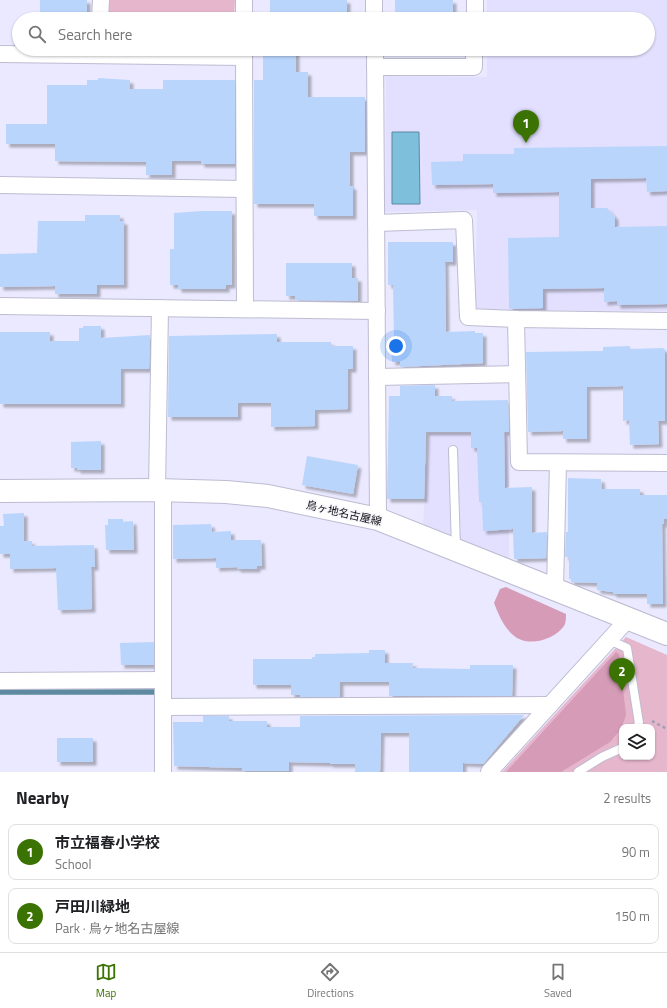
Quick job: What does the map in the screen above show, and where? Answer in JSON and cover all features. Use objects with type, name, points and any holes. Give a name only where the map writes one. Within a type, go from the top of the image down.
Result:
[{"type":"main road","name":"鳥ヶ地名古屋線","points":[[0,491],[160,490],[226,492],[268,496],[378,519],[667,634]]},
{"type":"street","points":[[100,12],[101,0]]},
{"type":"street","points":[[244,0],[244,12]]},
{"type":"street","points":[[374,0],[374,12]]},
{"type":"street","points":[[475,12],[476,0]]},
{"type":"street","points":[[0,54],[12,54]]},
{"type":"street","points":[[244,56],[245,309]]},
{"type":"street","points":[[375,56],[378,519]]},
{"type":"street","points":[[375,67],[474,67],[474,56]]},
{"type":"street","points":[[0,185],[244,189]]},
{"type":"street","points":[[376,223],[464,220],[468,317],[667,321]]},
{"type":"street","points":[[0,306],[377,311]]},
{"type":"street","points":[[160,308],[163,772]]},
{"type":"street","points":[[516,319],[519,462],[667,463]]},
{"type":"street","points":[[377,377],[517,374]]},
{"type":"street","points":[[555,589],[558,463]]},
{"type":"street","points":[[489,772],[629,618]]},
{"type":"street","points":[[0,682],[163,680]]},
{"type":"street","points":[[163,707],[550,705]]},
{"type":"lane","points":[[453,450],[456,550]]},
{"type":"lane","points":[[609,640],[627,648],[639,724]]},
{"type":"lane","points":[[578,772],[602,757],[619,749]]},
{"type":"shaded area","points":[[108,0],[235,0],[234,12],[108,12]]},
{"type":"shaded area","points":[[487,0],[667,0],[667,311],[475,310],[477,210],[385,212],[386,76],[487,77],[487,56],[655,56],[655,12],[487,12]]},
{"type":"shaded area","points":[[392,132],[419,132],[420,204],[392,204]]},
{"type":"shaded area","points":[[429,433],[509,433],[509,559],[423,524]]},
{"type":"shaded area","points":[[506,587],[566,614],[566,622],[564,626],[554,635],[540,641],[525,641],[513,635],[502,620],[494,603],[500,589]]},
{"type":"shaded area","points":[[626,637],[667,655],[667,772],[502,772]]},
{"type":"shaded area","points":[[616,652],[619,654],[626,715],[623,724],[619,724],[619,731],[610,742],[561,772],[506,772]]},
{"type":"building","points":[[40,0],[87,0],[87,12],[40,12]]},
{"type":"building","points":[[270,0],[347,0],[347,12],[270,12]]},
{"type":"building","points":[[395,0],[453,0],[453,12],[395,12]]},
{"type":"building","points":[[263,56],[296,56],[296,72],[308,72],[308,97],[365,97],[365,152],[350,152],[350,186],[353,186],[353,216],[314,216],[314,204],[254,204],[254,80],[263,80]]},
{"type":"building","points":[[98,78],[130,80],[130,89],[163,89],[163,80],[235,80],[235,164],[201,164],[201,161],[172,161],[172,175],[146,175],[146,162],[55,161],[55,144],[6,144],[6,124],[47,124],[47,85],[87,85],[87,80],[98,80]]},
{"type":"building","points":[[667,146],[667,191],[647,192],[646,178],[591,179],[591,208],[607,208],[615,217],[615,227],[667,226],[667,304],[617,305],[617,301],[604,302],[604,288],[543,289],[543,308],[509,309],[508,238],[559,237],[559,192],[493,193],[493,184],[432,185],[431,162],[463,161],[463,154],[514,154],[514,148]]},
{"type":"building","points":[[232,211],[232,285],[226,285],[226,289],[178,289],[178,285],[170,285],[170,249],[174,249],[174,213]]},
{"type":"building","points":[[85,215],[120,215],[120,221],[124,221],[124,285],[97,285],[97,294],[55,294],[55,286],[0,287],[0,254],[37,253],[38,221],[85,221]]},
{"type":"building","points":[[388,242],[453,242],[453,262],[445,262],[446,332],[475,331],[475,333],[483,333],[483,363],[400,367],[400,361],[392,362],[391,341],[394,341],[393,285],[388,285]]},
{"type":"building","points":[[286,263],[352,263],[352,278],[358,278],[358,301],[295,300],[295,296],[286,296]]},
{"type":"building","points":[[83,326],[101,326],[101,338],[150,335],[149,369],[121,369],[121,404],[0,404],[0,332],[50,332],[50,341],[79,341],[79,328],[83,328]]},
{"type":"building","points":[[277,334],[277,342],[331,342],[331,346],[353,346],[353,369],[348,369],[348,409],[315,410],[315,426],[271,427],[271,403],[238,403],[238,417],[168,417],[169,336]]},
{"type":"building","points":[[630,346],[630,349],[663,348],[665,350],[665,421],[658,421],[659,444],[630,445],[629,420],[623,421],[623,386],[587,387],[587,439],[563,439],[563,431],[528,432],[526,352],[603,351],[603,347]]},
{"type":"building","points":[[435,385],[435,396],[452,396],[452,401],[508,400],[509,432],[504,432],[505,488],[532,487],[532,533],[547,532],[546,558],[514,559],[513,529],[483,531],[482,502],[479,502],[477,448],[471,448],[471,432],[426,432],[424,499],[387,499],[389,396],[400,396],[400,386]]},
{"type":"building","points":[[101,441],[101,470],[77,470],[77,468],[71,468],[71,442]]},
{"type":"building","points":[[307,456],[358,465],[353,494],[302,485]]},
{"type":"building","points":[[568,478],[601,479],[602,489],[640,489],[640,495],[667,495],[667,519],[664,519],[664,524],[662,524],[663,604],[647,604],[647,594],[613,594],[613,592],[597,590],[597,583],[571,582],[571,579],[569,579],[569,557],[565,557],[566,532],[568,532]]},
{"type":"building","points":[[24,513],[24,541],[32,541],[32,546],[94,545],[95,567],[91,567],[92,609],[58,610],[56,568],[10,569],[10,554],[0,554],[0,526],[4,526],[3,514]]},
{"type":"building","points":[[108,519],[123,519],[123,522],[133,521],[134,550],[106,550],[105,525],[108,525]]},
{"type":"building","points":[[211,524],[212,532],[231,531],[231,540],[261,540],[262,566],[257,566],[257,569],[237,569],[237,567],[216,568],[216,558],[173,559],[173,525]]},
{"type":"building","points":[[154,642],[154,665],[121,665],[120,643]]},
{"type":"building","points":[[369,650],[385,650],[385,663],[413,663],[412,668],[470,669],[470,665],[513,665],[512,696],[389,696],[389,682],[340,682],[340,697],[300,697],[300,695],[291,695],[291,685],[253,685],[253,659],[312,659],[312,657],[315,657],[315,654],[369,653]]},
{"type":"building","points":[[524,715],[483,764],[463,763],[463,772],[409,772],[409,733],[381,733],[380,772],[355,772],[355,764],[330,763],[289,762],[289,771],[242,771],[242,768],[174,766],[173,722],[203,722],[203,716],[229,716],[229,721],[267,721],[267,727],[300,727],[300,716]]},
{"type":"building","points":[[57,738],[93,738],[93,762],[57,762]]},
{"type":"waterway","points":[[0,692],[156,692]]},
{"type":"place","name":"市立福春小学校","points":[[526,143]]},
{"type":"place","name":"戸田川緑地","points":[[622,691]]}]
